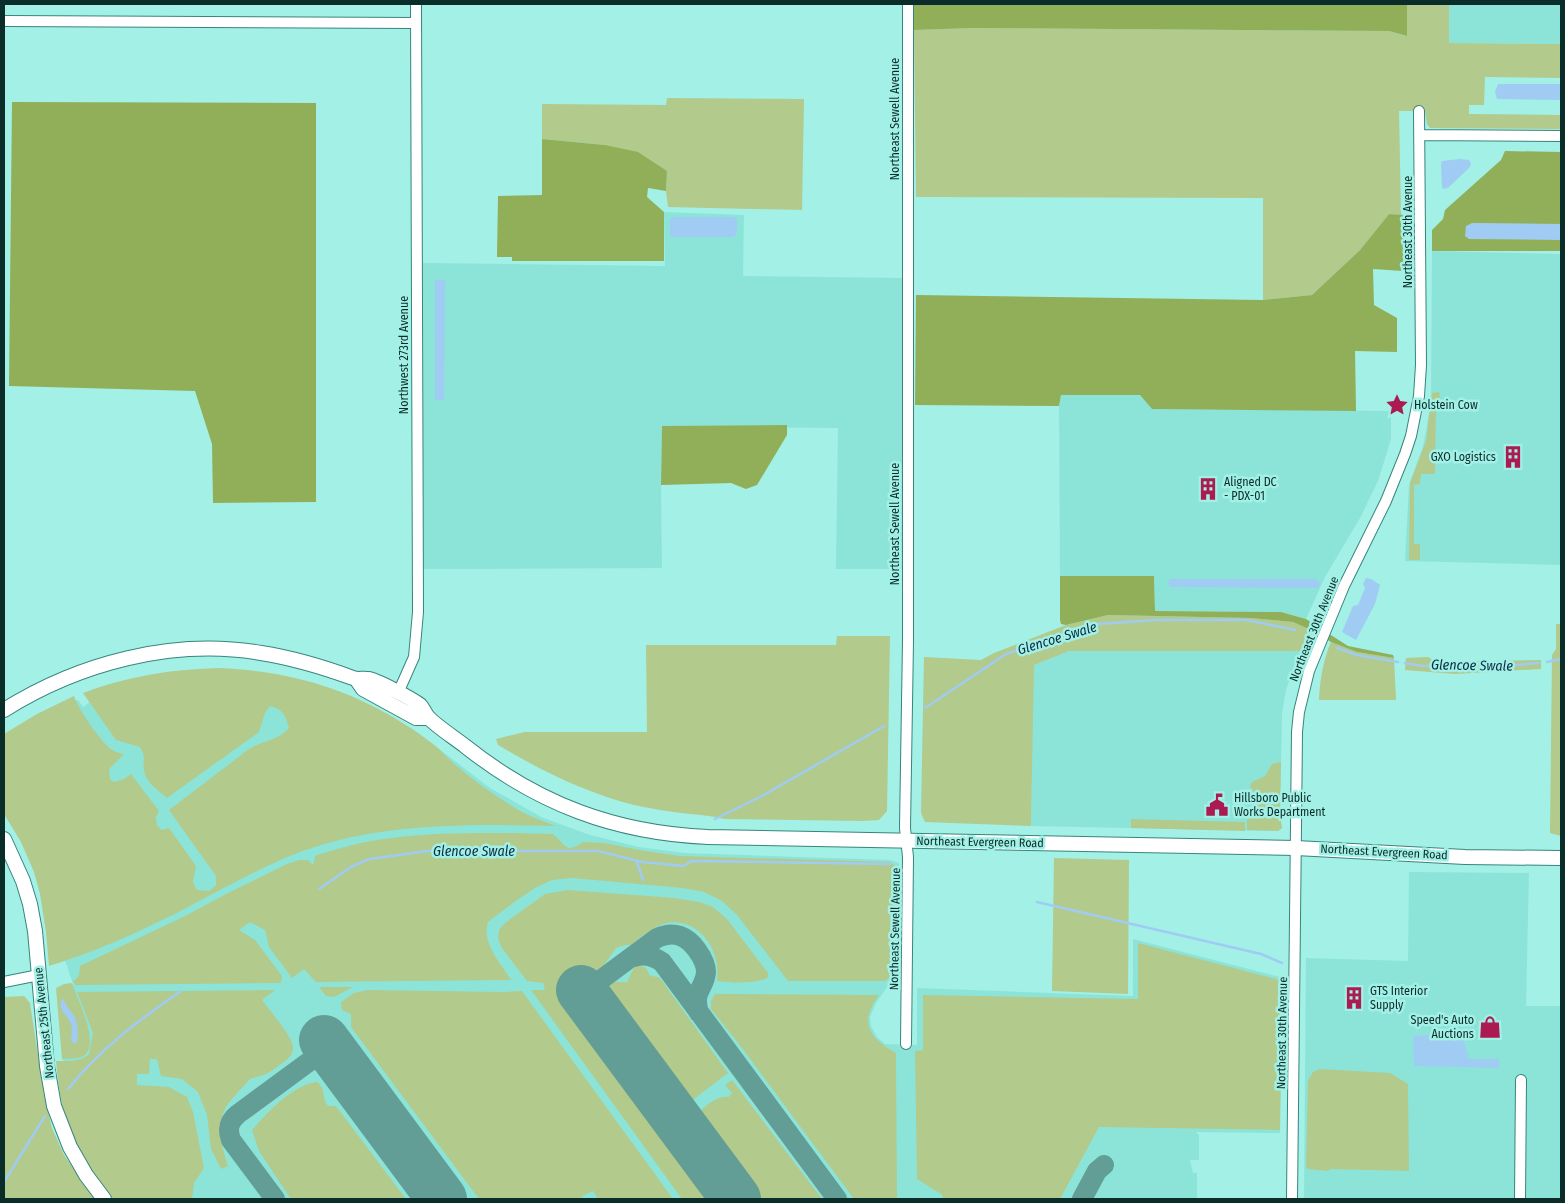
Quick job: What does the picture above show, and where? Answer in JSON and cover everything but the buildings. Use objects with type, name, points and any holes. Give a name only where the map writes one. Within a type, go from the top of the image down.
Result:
[{"type":"main road","name":"Northeast Evergreen Road","points":[[4,710],[44,686],[107,663],[184,650],[259,652],[311,663],[356,679],[370,679],[421,706],[429,718],[493,768],[528,790],[566,807],[625,826],[667,834],[708,837],[1296,848],[1465,857],[1561,858]]},
{"type":"main road","name":"Northeast Evergreen Road","points":[[356,679],[363,689],[416,718],[429,718]]},
{"type":"main road","name":"Northeast 25th Avenue","points":[[4,839],[23,881],[30,904],[39,975],[47,1066],[54,1106],[70,1147],[86,1175],[104,1199]]},
{"type":"street","name":"Northwest 273rd Avenue","points":[[398,693],[414,656],[418,612],[416,4]]},
{"type":"street","name":"Northeast Sewell Avenue","points":[[906,1044],[908,857],[906,810],[908,641],[908,4]]},
{"type":"street","points":[[4,21],[416,22]]},
{"type":"street","name":"Northeast 30th Avenue","points":[[1292,1199],[1297,732],[1299,712],[1306,680],[1344,586],[1400,469],[1411,436],[1419,396],[1419,111]]},
{"type":"street","points":[[1420,135],[1561,136]]},
{"type":"street","points":[[4,982],[39,975]]},
{"type":"street","points":[[1520,1199],[1521,1080]]},
{"type":"shaded area","points":[[914,4],[1407,4],[1407,36],[1389,31],[973,28],[914,30]]},
{"type":"shaded area","points":[[1407,4],[1449,4],[1449,43],[1561,44],[1561,78],[1485,77],[1484,105],[1469,105],[1469,114],[1561,115],[1561,129],[1430,128],[1427,124],[1425,111],[1399,111],[1401,215],[1389,214],[1360,250],[1312,295],[1263,300],[1263,198],[916,197],[914,30],[973,28],[1389,31],[1406,36]]},
{"type":"shaded area","points":[[1449,4],[1561,4],[1561,44],[1449,43]]},
{"type":"shaded area","points":[[667,98],[804,99],[802,210],[668,207],[666,191],[667,171],[605,145],[542,139],[542,104],[666,105]]},
{"type":"shaded area","points":[[12,102],[316,103],[316,502],[213,503],[212,444],[195,391],[9,386]]},
{"type":"shaded area","points":[[542,139],[605,145],[638,152],[667,171],[666,191],[648,188],[647,197],[664,212],[664,261],[512,261],[512,257],[497,257],[498,196],[542,195]]},
{"type":"shaded area","points":[[1505,151],[1561,152],[1561,251],[1432,251],[1432,230],[1443,219],[1445,210],[1501,160]]},
{"type":"shaded area","points":[[664,212],[744,215],[743,276],[902,278],[906,569],[836,569],[838,428],[662,426],[662,568],[421,569],[423,263],[665,266]]},
{"type":"shaded area","points":[[1389,214],[1405,215],[1403,271],[1373,269],[1374,305],[1397,318],[1397,352],[1355,351],[1356,411],[1152,409],[1140,395],[1061,395],[1059,406],[915,405],[916,295],[1263,300],[1312,295],[1360,250]]},
{"type":"shaded area","name":"GXO Logistics","points":[[1432,251],[1561,254],[1561,565],[1405,561],[1409,485],[1423,446],[1431,397]]},
{"type":"shaded area","points":[[1439,392],[1441,404],[1436,404],[1435,474],[1421,474],[1420,484],[1414,485],[1414,544],[1420,544],[1420,560],[1409,560],[1410,483],[1426,441],[1432,393]]},
{"type":"shaded area","points":[[1061,395],[1140,395],[1152,409],[1391,411],[1391,439],[1378,481],[1360,518],[1325,577],[1306,619],[1281,612],[1155,611],[1154,576],[1060,576],[1059,406]]},
{"type":"shaded area","points":[[787,425],[787,435],[757,485],[746,489],[731,483],[661,485],[662,426]]},
{"type":"shaded area","points":[[1060,576],[1154,576],[1155,611],[1281,612],[1306,619],[1348,646],[1393,655],[1394,658],[1357,652],[1331,642],[1293,622],[1251,618],[1108,615],[1066,625],[1061,624]]},
{"type":"shaded area","points":[[1108,615],[1251,618],[1293,622],[1313,631],[1309,651],[1069,651],[1034,665],[1031,826],[925,822],[921,813],[924,657],[981,660],[994,653],[1066,625]]},
{"type":"shaded area","points":[[1556,624],[1561,624],[1561,836],[1550,833],[1552,655],[1556,649]]},
{"type":"shaded area","points":[[837,636],[890,636],[887,811],[879,820],[724,819],[641,806],[598,794],[564,780],[498,745],[496,739],[525,732],[647,732],[646,645],[836,645]]},
{"type":"shaded area","points":[[1331,642],[1357,652],[1394,658],[1396,700],[1319,700],[1322,670]]},
{"type":"shaded area","points":[[1068,651],[1309,651],[1301,672],[1293,670],[1286,690],[1282,713],[1280,816],[1282,828],[1278,831],[1031,826],[1033,665]]},
{"type":"shaded area","points":[[1428,657],[1437,662],[1541,660],[1541,669],[1455,674],[1405,670],[1406,658]]},
{"type":"shaded area","points":[[220,668],[250,670],[306,681],[359,699],[409,727],[433,744],[474,780],[507,803],[528,815],[556,826],[489,825],[421,828],[388,831],[322,845],[265,867],[175,914],[122,939],[86,954],[49,966],[40,894],[34,872],[21,842],[4,814],[4,734],[37,714],[74,696],[85,717],[102,740],[112,750],[124,754],[109,769],[110,779],[114,782],[124,779],[131,774],[159,811],[156,817],[157,826],[162,830],[169,828],[196,866],[193,882],[197,890],[209,891],[216,885],[216,876],[169,810],[249,749],[285,732],[289,728],[283,714],[278,709],[270,706],[265,713],[259,732],[167,798],[147,779],[144,770],[144,757],[140,747],[116,740],[83,693],[151,674]]},
{"type":"shaded area","points":[[107,689],[385,715],[413,729],[490,788],[541,817],[590,835],[639,847],[685,853],[890,860],[899,863],[898,971],[876,1003],[870,1017],[871,1026],[877,1037],[885,1044],[917,1045],[917,988],[1133,996],[1133,939],[1284,978],[1285,1028],[1280,1036],[1280,1133],[1197,1132],[1199,1134],[1199,1160],[1190,1160],[1193,1173],[1197,1173],[1197,1199],[126,1199],[63,1061],[57,990],[73,984],[62,951],[75,700],[78,700],[83,707]]},
{"type":"shaded area","points":[[1281,762],[1280,816],[1282,828],[1278,831],[1247,830],[1247,819],[1250,819],[1250,816],[1256,816],[1256,796],[1250,786],[1252,782],[1265,776],[1272,764]]},
{"type":"shaded area","points":[[1131,819],[1245,822],[1245,831],[1131,828]]},
{"type":"shaded area","points":[[464,833],[553,834],[569,848],[573,848],[583,842],[605,843],[680,856],[890,862],[895,866],[895,971],[886,981],[788,981],[737,915],[722,901],[704,892],[683,888],[572,878],[552,880],[535,888],[488,922],[487,938],[497,960],[511,980],[316,982],[304,969],[292,978],[269,947],[265,930],[250,922],[239,930],[255,940],[282,976],[281,983],[75,985],[73,981],[78,976],[80,966],[185,916],[287,864],[299,860],[308,860],[312,864],[314,863],[315,856],[365,842],[390,838]]},
{"type":"shaded area","points":[[1054,858],[1129,860],[1128,994],[1052,991]]},
{"type":"shaded area","points":[[1409,872],[1529,873],[1526,1006],[1561,1006],[1561,1199],[1304,1199],[1306,958],[1408,961]]},
{"type":"shaded area","points":[[568,890],[675,898],[699,902],[713,907],[727,919],[768,973],[768,977],[759,981],[717,981],[715,956],[707,940],[693,928],[676,922],[662,924],[643,935],[631,945],[616,948],[604,965],[564,994],[715,1199],[682,1199],[531,990],[545,990],[543,983],[527,981],[502,948],[498,939],[499,930],[505,923],[545,894]]},
{"type":"shaded area","points":[[1138,943],[1283,981],[1280,1130],[1099,1127],[1060,1199],[944,1199],[941,1194],[917,1179],[915,1051],[923,1050],[923,995],[1138,999]]},
{"type":"shaded area","points":[[636,966],[641,966],[648,970],[649,975],[660,978],[728,1073],[686,1105],[617,1013],[616,999],[609,992],[610,985],[615,982],[627,982]]},
{"type":"shaded area","points":[[72,983],[89,1030],[89,1049],[83,1057],[62,1059],[56,988]]},
{"type":"shaded area","points":[[319,987],[353,987],[334,997],[326,996]]},
{"type":"shaded area","points":[[275,990],[262,1000],[281,1024],[293,1044],[293,1049],[287,1060],[273,1070],[250,1079],[227,1106],[222,1116],[220,1130],[228,1166],[221,1169],[211,1149],[207,1115],[198,1092],[182,1079],[161,1076],[157,1059],[150,1059],[149,1074],[137,1074],[137,1085],[169,1087],[187,1097],[193,1112],[204,1168],[194,1183],[192,1199],[111,1199],[89,1168],[72,1138],[60,1094],[56,1061],[78,1060],[89,1054],[93,1033],[77,992]]},
{"type":"shaded area","points":[[368,990],[522,991],[673,1199],[598,1199],[593,1191],[582,1196],[584,1199],[479,1199],[351,1027],[351,1014],[342,1010],[341,1002],[354,993]]},
{"type":"shaded area","points":[[715,994],[879,995],[869,1014],[868,1021],[873,1035],[896,1053],[897,1199],[854,1199],[711,1009],[711,1001]]},
{"type":"shaded area","points":[[24,996],[30,1003],[44,1095],[52,1128],[64,1155],[94,1199],[4,1199],[4,997]]},
{"type":"shaded area","points":[[1320,1069],[1390,1073],[1408,1084],[1409,1171],[1331,1169],[1328,1171],[1308,1169],[1306,1167],[1308,1080],[1313,1072]]},
{"type":"shaded area","points":[[732,1080],[822,1199],[755,1199],[694,1116],[715,1100],[729,1097],[732,1093],[725,1085]]},
{"type":"shaded area","points":[[317,1082],[322,1088],[328,1106],[335,1106],[339,1110],[406,1199],[291,1199],[259,1151],[252,1130],[289,1094],[298,1088]]},
{"type":"water","points":[[1498,84],[1561,84],[1561,100],[1497,99],[1495,92]]},
{"type":"water","points":[[1469,160],[1471,163],[1470,167],[1449,187],[1442,188],[1442,161]]},
{"type":"water","points":[[673,217],[737,218],[737,231],[735,236],[731,237],[673,237],[670,236],[670,219]]},
{"type":"water","points":[[1472,223],[1561,224],[1561,240],[1469,239],[1465,236],[1466,226]]},
{"type":"water","points":[[435,280],[445,280],[444,400],[435,400]]},
{"type":"water","points":[[1366,578],[1380,585],[1375,604],[1356,640],[1342,632],[1353,606],[1358,605],[1365,588],[1363,584]]},
{"type":"water","points":[[1170,579],[1317,579],[1320,584],[1318,588],[1170,587],[1168,583]]},
{"type":"water","points":[[63,998],[76,1022],[78,1034],[76,1044],[71,1041],[71,1024],[61,1009],[60,1005]]},
{"type":"water","points":[[1459,1035],[1463,1039],[1469,1059],[1499,1059],[1499,1068],[1414,1066],[1413,1036]]},
{"type":"waterway","name":"Glencoe Swale","points":[[925,708],[1006,654],[1097,624],[1156,620],[1247,620],[1295,630]]},
{"type":"waterway","name":"Glencoe Swale","points":[[1337,648],[1357,655],[1398,662]]},
{"type":"waterway","name":"Glencoe Swale","points":[[1547,662],[1561,659]]},
{"type":"waterway","name":"Glencoe Swale","points":[[1405,663],[1422,666],[1505,666],[1539,663]]},
{"type":"waterway","name":"Glencoe Swale","points":[[715,819],[762,796],[884,726]]},
{"type":"waterway","name":"Glencoe Swale","points":[[319,889],[351,867],[369,859],[427,851],[598,851],[642,862],[684,866],[691,861],[890,864]]},
{"type":"waterway","name":"Glencoe Swale","points":[[637,862],[643,880]]},
{"type":"waterway","points":[[1037,902],[1261,954],[1282,963]]},
{"type":"waterway","name":"Glencoe Swale","points":[[68,1089],[107,1048],[181,991]]},
{"type":"waterway","name":"Glencoe Swale","points":[[4,1182],[45,1116]]},
{"type":"taxiway","points":[[583,993],[657,938],[669,935],[680,936],[693,945],[704,963],[705,978],[697,999],[699,1013]]},
{"type":"taxiway","points":[[631,958],[647,956],[662,962],[837,1199]]},
{"type":"taxiway","points":[[275,1199],[231,1140],[230,1126],[238,1114],[329,1047]]},
{"type":"taxiway","points":[[1082,1199],[1097,1171],[1104,1165]]},
{"type":"runway","points":[[581,990],[736,1199]]},
{"type":"runway","points":[[324,1040],[442,1199]]},
{"type":"place","name":"Holstein Cow","points":[[1397,405]]},
{"type":"place","name":"GXO Logistics","points":[[1513,457]]},
{"type":"place","name":"Aligned DC - PDX-01","points":[[1208,489]]},
{"type":"place","name":"Hillsboro Public Works Department","points":[[1217,805]]},
{"type":"place","name":"GTS Interior Supply","points":[[1354,998]]},
{"type":"place","name":"Speed's Auto Auctions","points":[[1490,1027]]}]
